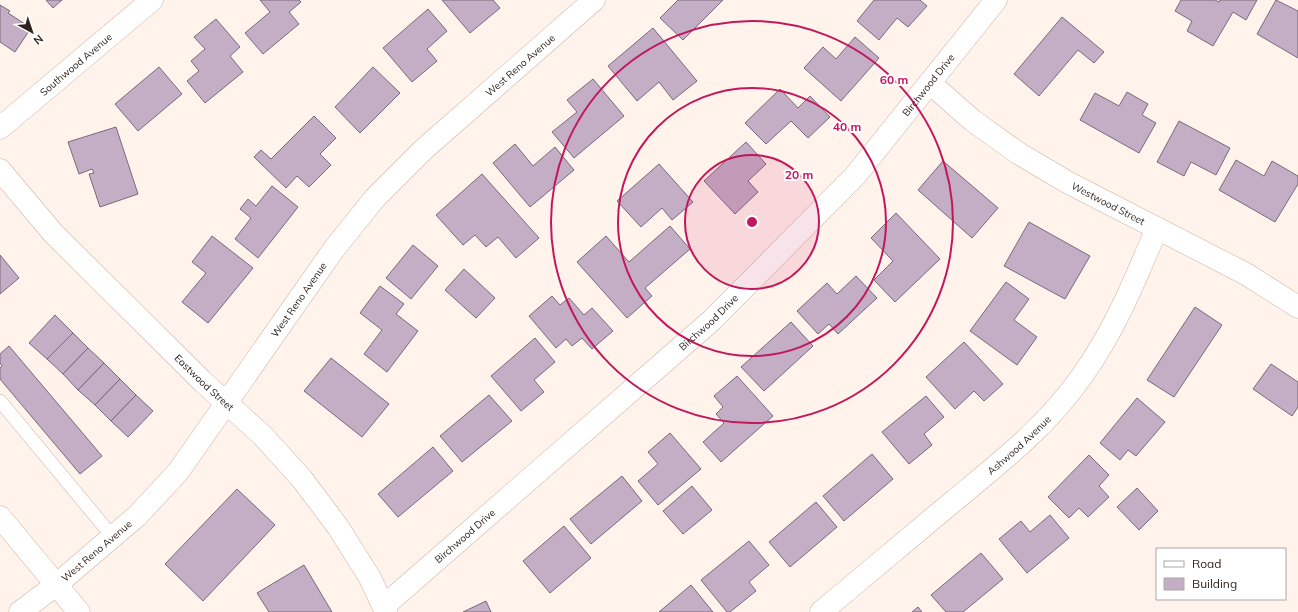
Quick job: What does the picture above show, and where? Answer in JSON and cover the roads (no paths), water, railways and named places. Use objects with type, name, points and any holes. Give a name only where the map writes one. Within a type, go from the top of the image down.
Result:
[{"type":"street","name":"Southwood Avenue","points":[[0,128],[152,0]]},
{"type":"street","name":"West Reno Avenue","points":[[20,612],[56,585],[137,516],[178,472],[334,249],[376,198],[423,150],[594,0]]},
{"type":"street","name":"Birchwood Drive","points":[[385,609],[711,321],[855,176],[996,0]]},
{"type":"street","name":"Westwood Street","points":[[930,83],[972,120],[1018,153],[1067,182],[1246,274],[1298,307]]},
{"type":"street","name":"Eastwood Street","points":[[0,170],[53,233],[226,402],[262,435],[302,479],[338,527],[370,578],[385,609]]},
{"type":"street","name":"Ashwood Avenue","points":[[821,612],[1015,450],[1050,415],[1082,377],[1109,335],[1121,313],[1158,228]]},
{"type":"street","points":[[0,518],[78,612]]},
{"type":"lane","points":[[0,401],[112,536]]}]
